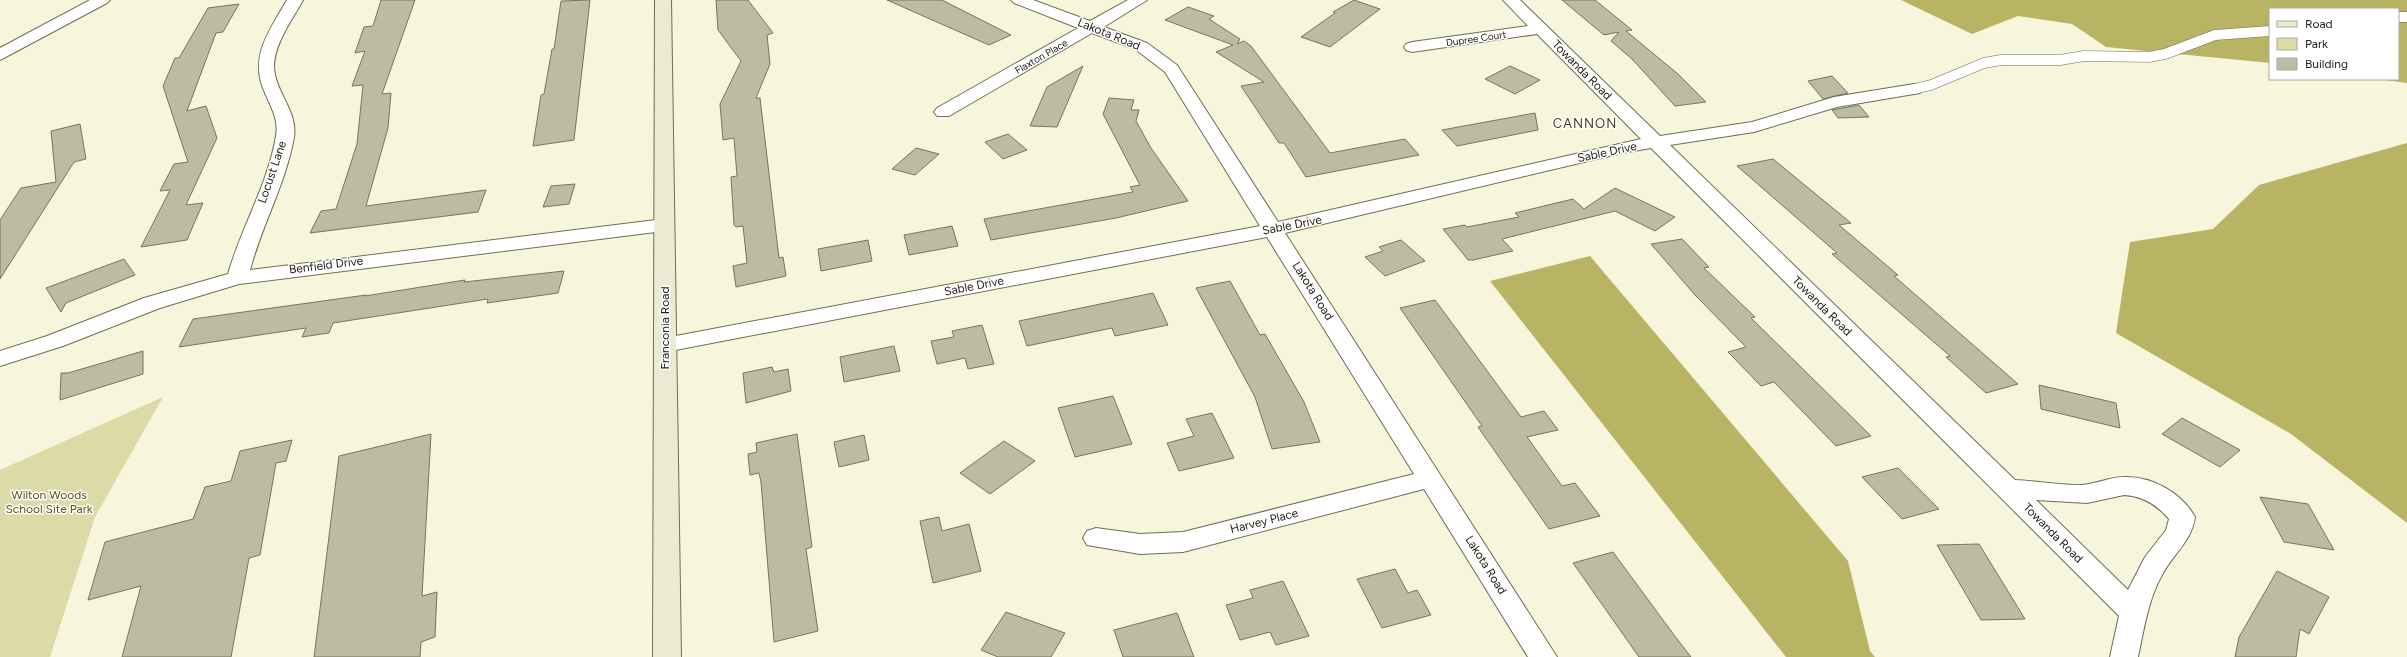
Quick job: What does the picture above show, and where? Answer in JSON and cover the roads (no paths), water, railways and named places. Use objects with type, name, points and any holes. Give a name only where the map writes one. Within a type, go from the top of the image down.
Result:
[{"type":"main road","name":"Franconia Road","points":[[662,0],[668,657]]},
{"type":"street","points":[[0,55],[102,0]]},
{"type":"street","name":"Locust Lane","points":[[237,278],[244,249],[280,155],[285,135],[284,115],[267,76],[266,66],[268,54],[295,0]]},
{"type":"street","name":"Lakota Road","points":[[1019,0],[1141,46],[1171,69],[1274,229],[1543,657]]},
{"type":"street","name":"Flaxton Place","points":[[943,112],[1139,0]]},
{"type":"street","name":"Towanda Road","points":[[1511,0],[2133,612]]},
{"type":"street","name":"Dupree Court","points":[[1412,47],[1540,29]]},
{"type":"street","name":"Sable Drive","points":[[665,345],[1274,229],[1387,204],[1622,147],[1754,127],[1834,102],[1914,89]]},
{"type":"street","name":"Benfield Drive","points":[[0,359],[55,341],[158,301],[237,278],[664,225]]},
{"type":"street","name":"Harvey Place","points":[[1096,538],[1122,544],[1168,544],[1183,542],[1430,478]]},
{"type":"street","points":[[2008,489],[2082,494],[2100,492],[2124,486],[2139,488],[2164,498],[2176,508],[2182,517],[2182,527],[2150,571],[2133,612],[2124,657]]},
{"type":"lane","points":[[1914,89],[1931,85],[1984,63],[2002,60],[2060,60],[2084,56],[2149,57],[2164,54],[2215,36],[2269,31]]},
{"type":"district","name":"CANNON","points":[[1585,123]]},
{"type":"park label","name":"Wilton Woods School Site Park","points":[[49,502]]}]
